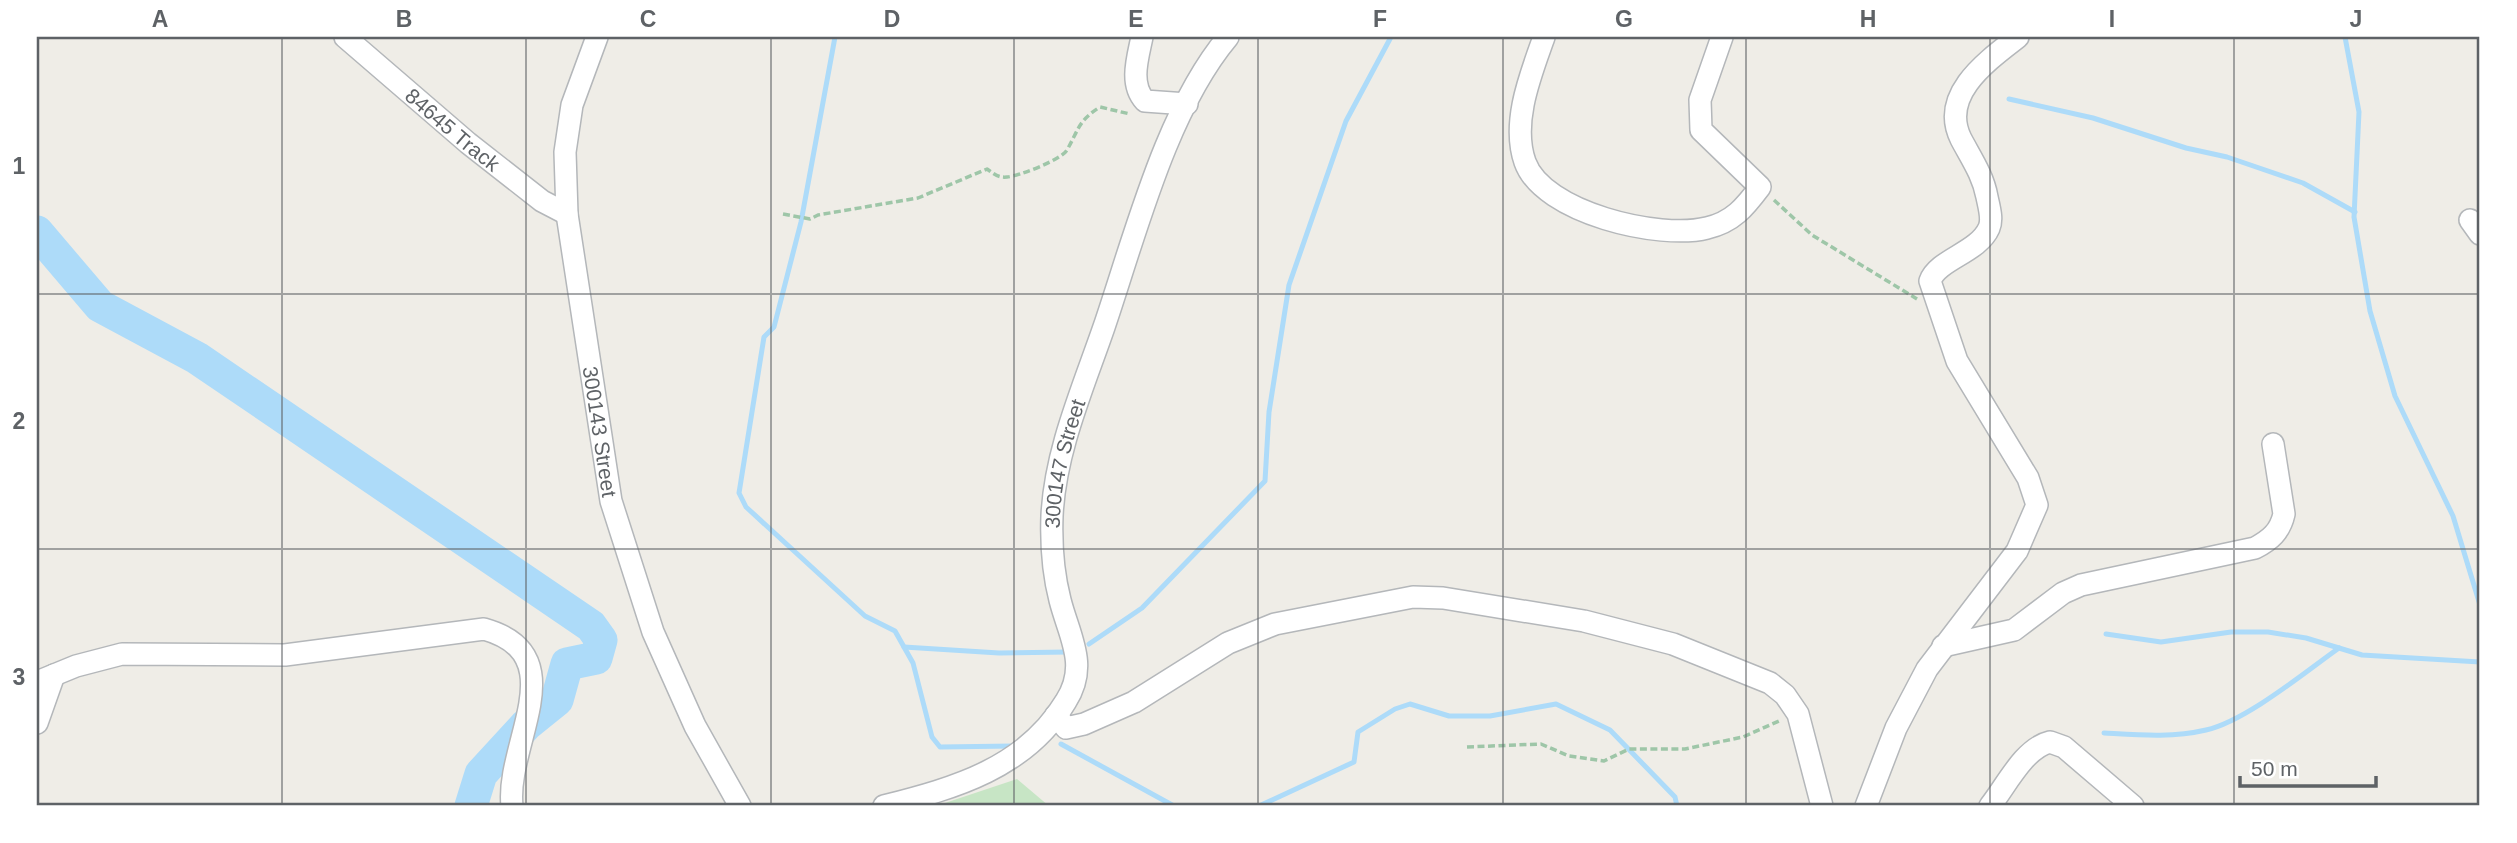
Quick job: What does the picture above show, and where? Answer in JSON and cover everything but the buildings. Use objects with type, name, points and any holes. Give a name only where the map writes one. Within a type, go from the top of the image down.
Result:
[{"type":"street","name":"84645 Track","points":[[345,37],[468,143],[542,201],[567,214]]},
{"type":"street","name":"300143 Street","points":[[597,37],[572,105],[565,152],[567,214],[611,501],[653,632],[695,726],[740,806]]},
{"type":"street","points":[[1142,37],[1136,83],[1145,101],[1187,104]]},
{"type":"street","name":"300147 Street","points":[[884,806],[979,778],[1016,756],[1067,700],[1078,667],[1075,640],[1060,600],[1052,559],[1052,514],[1058,472],[1074,412],[1172,134],[1208,61],[1228,37]]},
{"type":"street","points":[[1544,37],[1522,111],[1521,142],[1531,174],[1557,197],[1616,222],[1653,231],[1677,232],[1707,228],[1730,219],[1743,210],[1760,187],[1701,130],[1700,100],[1722,37]]},
{"type":"street","points":[[1866,806],[1896,728],[1927,669],[2017,551],[2035,512],[2037,499],[2028,478],[1957,362],[1930,284],[1932,276],[1978,242],[1989,228],[1991,217],[1976,163],[1958,132],[1956,104],[1972,77],[2018,37]]},
{"type":"street","points":[[1943,646],[2014,630],[2063,593],[2081,585],[2131,577],[2255,548],[2266,542],[2281,526],[2284,514],[2273,444]]},
{"type":"street","points":[[1056,715],[1066,728],[1084,724],[1134,702],[1228,643],[1275,624],[1413,597],[1443,598],[1584,621],[1673,645],[1770,683],[1792,702],[1808,747],[1822,806]]},
{"type":"street","points":[[37,723],[45,679],[76,666],[122,654],[285,655],[484,629],[514,641],[526,655],[531,669],[526,725],[513,769],[512,806]]},
{"type":"street","points":[[1990,806],[2025,760],[2039,746],[2050,742],[2064,747],[2133,806]]},
{"type":"path","points":[[783,214],[810,219],[818,215],[918,198],[988,169],[997,177],[1008,177],[1046,164],[1066,152],[1083,118],[1100,107],[1133,115],[1146,105],[1145,101]]},
{"type":"path","points":[[1760,187],[1812,235],[1941,313]]},
{"type":"path","points":[[1467,747],[1541,744],[1569,757],[1604,761],[1629,749],[1685,749],[1743,737],[1777,725],[1792,702]]},
{"type":"green space","points":[[1017,779],[1049,806],[936,806]]},
{"type":"waterway","points":[[835,37],[801,222],[774,327],[764,337],[739,493],[746,507],[865,616],[895,631],[913,663],[932,737],[940,747],[1013,746]]},
{"type":"waterway","points":[[1089,644],[1142,608],[1265,481],[1269,412],[1289,285],[1346,121],[1391,37]]},
{"type":"waterway","points":[[2345,37],[2359,112],[2354,217],[2370,311],[2395,396],[2453,516],[2480,605]]},
{"type":"waterway","points":[[2009,99],[2093,118],[2186,148],[2227,157],[2303,183],[2355,212]]},
{"type":"waterway","points":[[37,232],[100,306],[197,358],[591,626],[601,640],[596,658],[567,664],[557,700],[526,725],[481,774],[471,806]]},
{"type":"waterway","points":[[37,255],[52,251]]},
{"type":"waterway","points":[[2106,634],[2161,642],[2231,632],[2268,632],[2306,638],[2362,655],[2480,662]]},
{"type":"waterway","points":[[904,647],[999,653],[1068,652]]},
{"type":"waterway","points":[[2104,733],[2181,734],[2222,725],[2275,695],[2339,648]]},
{"type":"waterway","points":[[1259,806],[1354,762],[1358,732],[1395,709],[1410,704],[1449,716],[1490,716],[1556,704],[1610,730],[1675,797],[1677,806]]},
{"type":"waterway","points":[[1061,744],[1174,806]]}]
